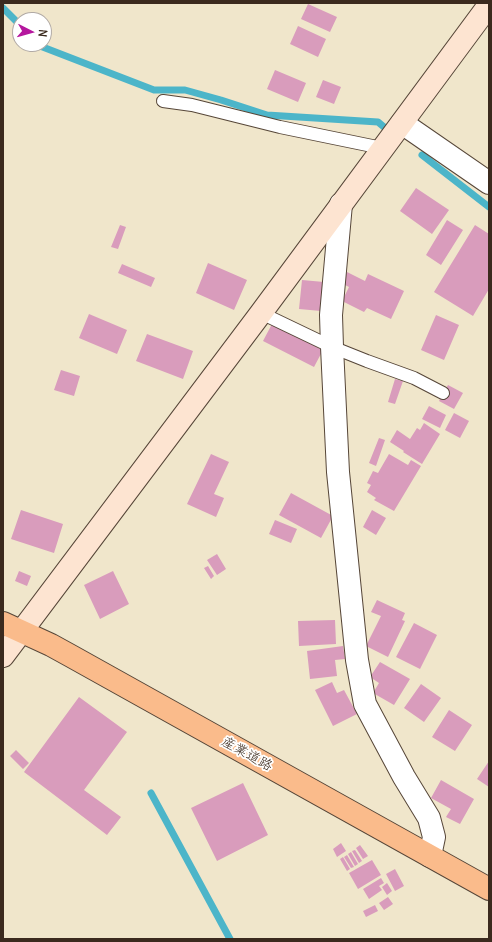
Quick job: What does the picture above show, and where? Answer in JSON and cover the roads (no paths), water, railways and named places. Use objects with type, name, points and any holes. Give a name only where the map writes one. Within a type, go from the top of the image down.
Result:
[{"type":"main road","name":"産業道路","points":[[12,627],[72,656],[489,890]]},
{"type":"street","points":[[3,656],[12,627],[261,312],[489,5]]},
{"type":"street","points":[[402,123],[489,183]]},
{"type":"street","points":[[341,204],[331,316],[332,347],[338,472],[357,660],[365,704],[404,778],[428,818],[434,838],[430,856]]},
{"type":"lane","points":[[163,101],[192,105],[280,127],[382,148]]},
{"type":"lane","points":[[261,312],[332,347],[414,378],[443,393]]},
{"type":"waterway","points":[[3,8],[12,17]]},
{"type":"waterway","points":[[52,51],[154,90],[185,90],[267,115],[378,122],[384,127]]},
{"type":"waterway","points":[[422,155],[489,207]]},
{"type":"waterway","points":[[151,793],[230,939]]}]
